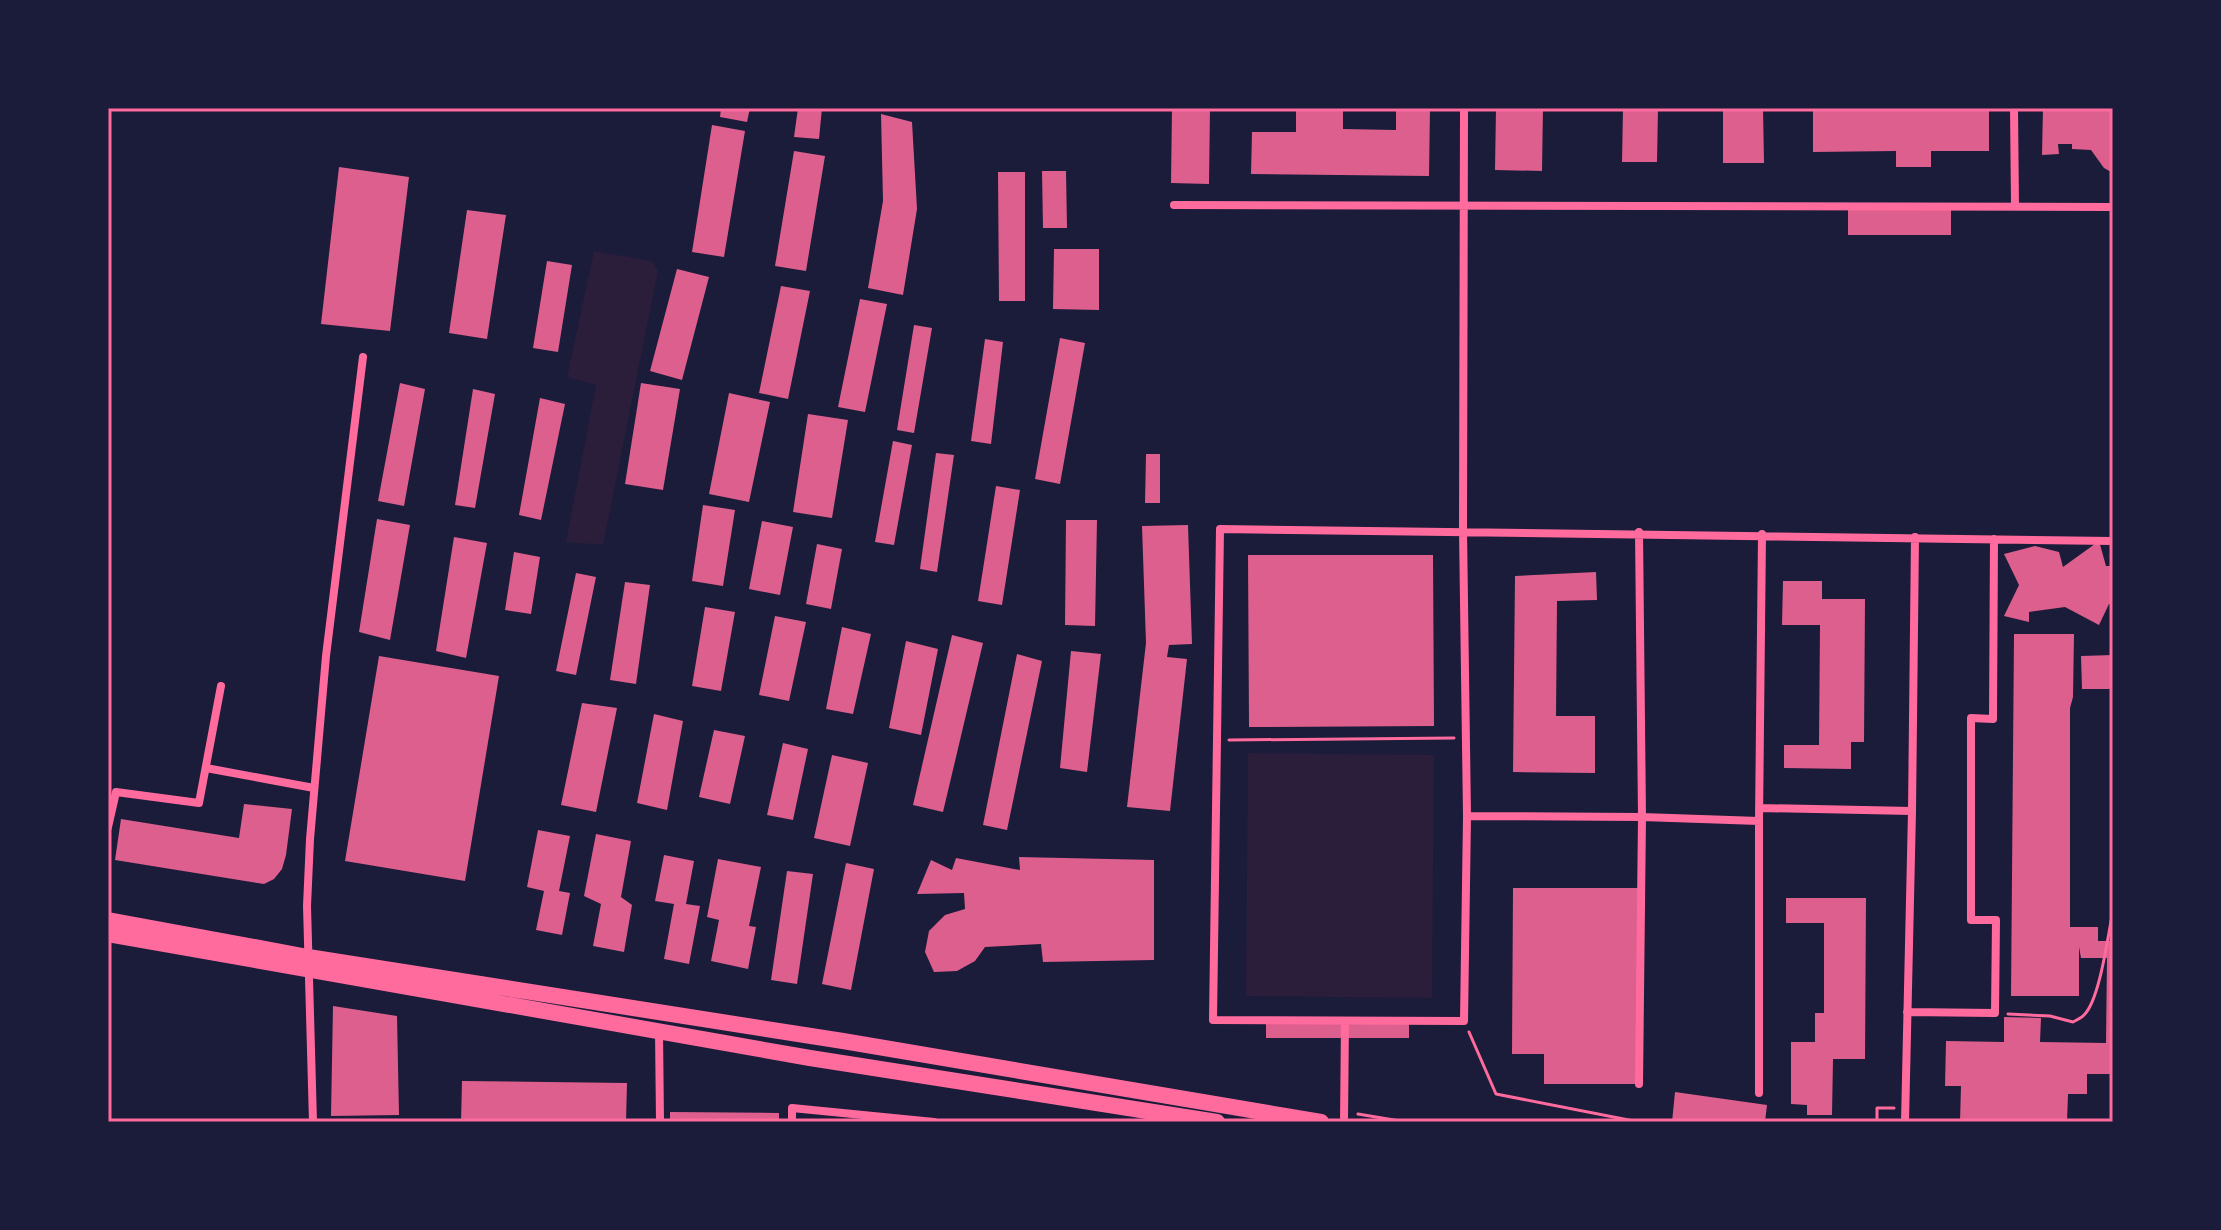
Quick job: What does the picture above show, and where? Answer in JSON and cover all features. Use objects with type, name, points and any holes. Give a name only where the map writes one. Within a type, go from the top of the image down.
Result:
[{"type":"main road","points":[[108,920],[659,1032],[1217,1122]]},
{"type":"main road","points":[[108,934],[827,1039],[1321,1122]]},
{"type":"street","points":[[1464,108],[1463,530],[1467,816],[1464,1021],[1213,1020],[1220,529],[1463,530],[1639,532],[2113,541]]},
{"type":"street","points":[[2014,108],[2015,206]]},
{"type":"street","points":[[1174,205],[2113,207]]},
{"type":"street","points":[[313,1122],[307,906],[314,788],[326,656],[363,357]]},
{"type":"street","points":[[1639,532],[1642,817],[1639,1084]]},
{"type":"street","points":[[1759,1093],[1762,534]]},
{"type":"street","points":[[1905,1122],[1915,537]]},
{"type":"street","points":[[1907,1012],[1995,1013],[1996,920],[1971,920],[1971,718],[1993,719],[1994,539]]},
{"type":"street","points":[[108,827],[116,792],[199,803],[221,686]]},
{"type":"street","points":[[206,768],[314,788]]},
{"type":"street","points":[[1759,808],[1912,811]]},
{"type":"street","points":[[1467,816],[1759,821]]},
{"type":"street","points":[[1344,1122],[1345,1021]]},
{"type":"street","points":[[659,1032],[660,1122]]},
{"type":"street","points":[[792,1122],[792,1108],[934,1122]]},
{"type":"path","points":[[1217,740],[1465,738]]},
{"type":"path","points":[[1995,1013],[2050,1016],[2073,1022],[2085,1015],[2098,983],[2113,911]]},
{"type":"path","points":[[1464,1021],[1496,1094],[1639,1122]]},
{"type":"path","points":[[1877,1108],[1877,1122]]},
{"type":"shaded area","points":[[594,251],[652,261],[658,271],[603,545],[566,542],[596,385],[567,377]]},
{"type":"shaded area","points":[[1248,753],[1434,755],[1432,998],[1246,996]]},
{"type":"building","points":[[721,108],[750,108],[747,122],[720,117]]},
{"type":"building","points":[[798,108],[822,108],[819,139],[794,137]]},
{"type":"building","points":[[1172,108],[1210,108],[1209,184],[1171,183]]},
{"type":"building","points":[[1296,108],[1343,108],[1343,129],[1396,130],[1396,108],[1430,108],[1429,176],[1251,174],[1252,132],[1296,132]]},
{"type":"building","points":[[1496,108],[1543,108],[1542,171],[1495,170]]},
{"type":"building","points":[[1623,108],[1658,108],[1657,162],[1622,162]]},
{"type":"building","points":[[1723,108],[1763,108],[1764,163],[1723,163]]},
{"type":"building","points":[[1813,108],[1989,108],[1989,151],[1931,151],[1931,167],[1896,167],[1896,151],[1813,152]]},
{"type":"building","points":[[2043,108],[2113,108],[2113,173],[2104,168],[2091,150],[2072,149],[2072,144],[2058,144],[2059,154],[2042,155]]},
{"type":"building","points":[[881,114],[912,122],[917,209],[903,295],[868,288],[883,201]]},
{"type":"building","points":[[712,125],[745,131],[724,257],[692,252]]},
{"type":"building","points":[[794,151],[825,156],[806,271],[775,266]]},
{"type":"building","points":[[339,167],[409,177],[390,331],[321,324]]},
{"type":"building","points":[[1042,171],[1066,171],[1067,228],[1043,228]]},
{"type":"building","points":[[998,172],[1025,172],[1025,301],[999,301]]},
{"type":"building","points":[[1848,207],[1951,207],[1951,235],[1848,235]]},
{"type":"building","points":[[467,210],[506,215],[487,339],[449,333]]},
{"type":"building","points":[[1054,249],[1099,249],[1099,310],[1053,309]]},
{"type":"building","points":[[547,261],[572,265],[558,352],[533,348]]},
{"type":"building","points":[[677,269],[709,277],[682,380],[650,371]]},
{"type":"building","points":[[781,286],[810,291],[788,399],[759,393]]},
{"type":"building","points":[[860,299],[887,304],[865,412],[838,407]]},
{"type":"building","points":[[914,325],[932,328],[914,433],[897,430]]},
{"type":"building","points":[[1060,338],[1085,343],[1060,484],[1035,479]]},
{"type":"building","points":[[985,339],[1003,342],[991,444],[971,441]]},
{"type":"building","points":[[400,383],[425,389],[404,506],[378,501]]},
{"type":"building","points":[[641,383],[680,389],[663,490],[625,484]]},
{"type":"building","points":[[473,389],[495,394],[475,508],[455,505]]},
{"type":"building","points":[[729,393],[770,402],[749,502],[709,494]]},
{"type":"building","points":[[540,398],[565,404],[541,520],[519,515]]},
{"type":"building","points":[[808,414],[848,420],[832,518],[793,512]]},
{"type":"building","points":[[893,441],[912,445],[894,545],[875,542]]},
{"type":"building","points":[[936,453],[954,455],[937,572],[920,569]]},
{"type":"building","points":[[1146,454],[1160,454],[1160,503],[1145,503]]},
{"type":"building","points":[[996,486],[1020,490],[1002,605],[978,601]]},
{"type":"building","points":[[703,505],[735,510],[723,586],[692,581]]},
{"type":"building","points":[[377,519],[410,525],[390,640],[359,632]]},
{"type":"building","points":[[1066,520],[1097,520],[1095,626],[1065,625]]},
{"type":"building","points":[[762,521],[793,527],[780,595],[749,589]]},
{"type":"building","points":[[1188,525],[1192,644],[1169,645],[1167,657],[1187,659],[1170,811],[1127,807],[1146,643],[1142,526]]},
{"type":"building","points":[[454,537],[487,543],[466,658],[436,651]]},
{"type":"building","points":[[2099,541],[2106,566],[2113,566],[2113,604],[2109,604],[2099,625],[2065,607],[2029,612],[2029,622],[2004,616],[2019,585],[2004,554],[2035,546],[2059,552],[2063,567]]},
{"type":"building","points":[[817,544],[842,549],[831,609],[806,604]]},
{"type":"building","points":[[514,552],[540,557],[531,614],[505,610]]},
{"type":"building","points":[[1248,555],[1433,555],[1434,726],[1249,727]]},
{"type":"building","points":[[1596,572],[1597,600],[1557,601],[1556,716],[1595,716],[1595,773],[1513,772],[1515,576]]},
{"type":"building","points":[[576,573],[596,577],[576,675],[556,671]]},
{"type":"building","points":[[1783,581],[1822,581],[1822,599],[1865,599],[1864,742],[1851,742],[1851,769],[1784,768],[1784,745],[1819,745],[1820,625],[1782,625]]},
{"type":"building","points":[[625,582],[650,585],[636,684],[610,680]]},
{"type":"building","points":[[705,607],[735,612],[721,691],[692,686]]},
{"type":"building","points":[[775,616],[806,622],[789,701],[759,695]]},
{"type":"building","points":[[842,627],[871,634],[853,714],[826,709]]},
{"type":"building","points":[[2014,634],[2074,634],[2073,697],[2070,708],[2070,927],[2098,927],[2098,941],[2113,941],[2113,1074],[2087,1074],[2087,1094],[2068,1094],[2067,1122],[1960,1122],[1961,1086],[1945,1086],[1946,1041],[2004,1042],[2004,1017],[2041,1018],[2040,1042],[2106,1043],[2107,958],[2081,958],[2079,947],[2079,996],[2011,996]]},
{"type":"building","points":[[952,635],[983,643],[943,812],[913,805]]},
{"type":"building","points":[[906,641],[938,649],[921,735],[889,728]]},
{"type":"building","points":[[1071,651],[1101,654],[1087,772],[1060,768]]},
{"type":"building","points":[[1017,654],[1042,661],[1007,830],[983,825]]},
{"type":"building","points":[[2113,655],[2113,689],[2082,689],[2081,656]]},
{"type":"building","points":[[379,656],[499,676],[465,881],[345,861]]},
{"type":"building","points":[[582,703],[617,708],[596,812],[561,805]]},
{"type":"building","points":[[654,714],[683,721],[667,810],[637,803]]},
{"type":"building","points":[[714,730],[745,736],[730,804],[699,797]]},
{"type":"building","points":[[783,743],[808,749],[793,820],[767,815]]},
{"type":"building","points":[[832,755],[868,763],[850,846],[814,838]]},
{"type":"building","points":[[244,804],[292,809],[282,869],[274,879],[264,884],[115,860],[121,819],[239,838]]},
{"type":"building","points":[[538,830],[570,836],[559,891],[570,893],[562,935],[536,930],[544,891],[527,887]]},
{"type":"building","points":[[596,834],[631,841],[621,897],[632,905],[624,952],[593,946],[601,904],[584,896]]},
{"type":"building","points":[[664,855],[694,861],[686,904],[700,906],[689,964],[664,959],[674,904],[655,901]]},
{"type":"building","points":[[1019,857],[1154,860],[1154,960],[1043,962],[1041,944],[985,947],[975,961],[957,971],[934,972],[925,952],[929,931],[945,915],[965,909],[964,893],[917,894],[931,860],[952,870],[956,858],[1020,870]]},
{"type":"building","points":[[718,859],[761,867],[749,926],[756,927],[748,969],[711,961],[719,920],[707,917]]},
{"type":"building","points":[[846,863],[874,869],[851,990],[822,984]]},
{"type":"building","points":[[787,871],[813,874],[797,984],[771,980]]},
{"type":"building","points":[[1513,888],[1639,888],[1639,1084],[1544,1084],[1544,1054],[1512,1054]]},
{"type":"building","points":[[1786,898],[1866,898],[1865,1059],[1833,1059],[1832,1115],[1807,1115],[1807,1105],[1791,1104],[1791,1042],[1815,1042],[1815,1013],[1824,1013],[1824,923],[1786,923]]},
{"type":"building","points":[[333,1006],[397,1016],[399,1115],[331,1116]]},
{"type":"building","points":[[1266,1020],[1409,1020],[1409,1038],[1266,1038]]},
{"type":"building","points":[[462,1081],[627,1083],[626,1122],[461,1122]]},
{"type":"building","points":[[1675,1092],[1767,1105],[1765,1122],[1672,1122]]},
{"type":"building","points":[[670,1112],[779,1113],[779,1122],[670,1122]]}]
